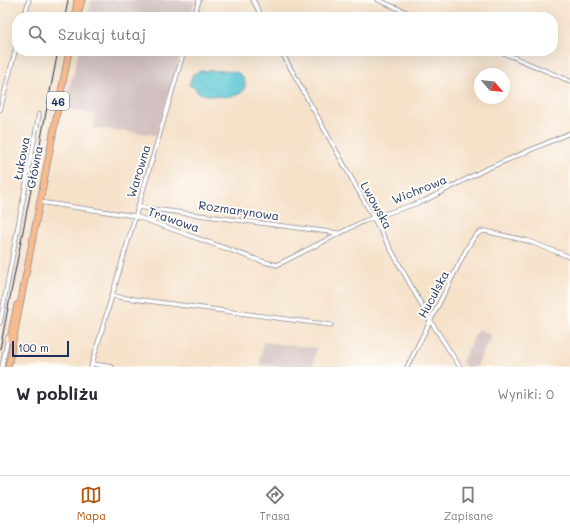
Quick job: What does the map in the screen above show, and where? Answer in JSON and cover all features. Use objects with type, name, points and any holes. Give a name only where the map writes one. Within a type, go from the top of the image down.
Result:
[{"type":"main road","points":[[76,12],[77,0]]},
{"type":"main road","points":[[78,12],[82,0]]},
{"type":"main road","name":"Główna","points":[[8,367],[22,288],[68,56]]},
{"type":"main road","name":"Główna","points":[[5,367],[14,314],[22,288]]},
{"type":"street","points":[[25,12],[29,0]]},
{"type":"street","points":[[195,12],[199,0]]},
{"type":"street","points":[[252,0],[259,12]]},
{"type":"street","points":[[378,0],[406,12]]},
{"type":"street","points":[[0,110],[14,56]]},
{"type":"street","name":"Warowna","points":[[91,366],[182,56]]},
{"type":"street","name":"Lwowska","points":[[284,56],[430,320],[460,367]]},
{"type":"street","points":[[511,56],[570,81]]},
{"type":"street","name":"Łukowa","points":[[0,323],[39,114]]},
{"type":"street","name":"Wichrowa","points":[[276,264],[280,264],[372,217],[424,201],[484,170],[570,133]]},
{"type":"street","name":"Trawowa","points":[[39,202],[135,216],[276,264]]},
{"type":"street","name":"Rozmarynowa","points":[[137,207],[339,233]]},
{"type":"street","name":"Huculska","points":[[407,367],[474,236],[485,230],[528,241],[570,257]]},
{"type":"street","points":[[111,296],[331,325]]},
{"type":"street","name":"Główna","points":[[2,367],[14,314]]},
{"type":"street","points":[[91,366],[112,367]]},
{"type":"shaded area","points":[[92,0],[195,0],[192,12],[88,12]]},
{"type":"shaded area","points":[[78,56],[180,56],[156,135],[93,128],[95,115],[64,108]]},
{"type":"shaded area","points":[[478,329],[491,335],[476,367],[466,367],[462,361]]},
{"type":"shaded area","points":[[263,342],[316,348],[313,367],[282,367],[260,364]]},
{"type":"water","points":[[201,71],[224,71],[238,73],[244,80],[244,89],[240,94],[225,97],[208,95],[196,91],[197,89],[189,85],[193,74]]},
{"type":"railway","points":[[66,12],[68,0]]},
{"type":"railway","points":[[0,349],[57,56]]}]
